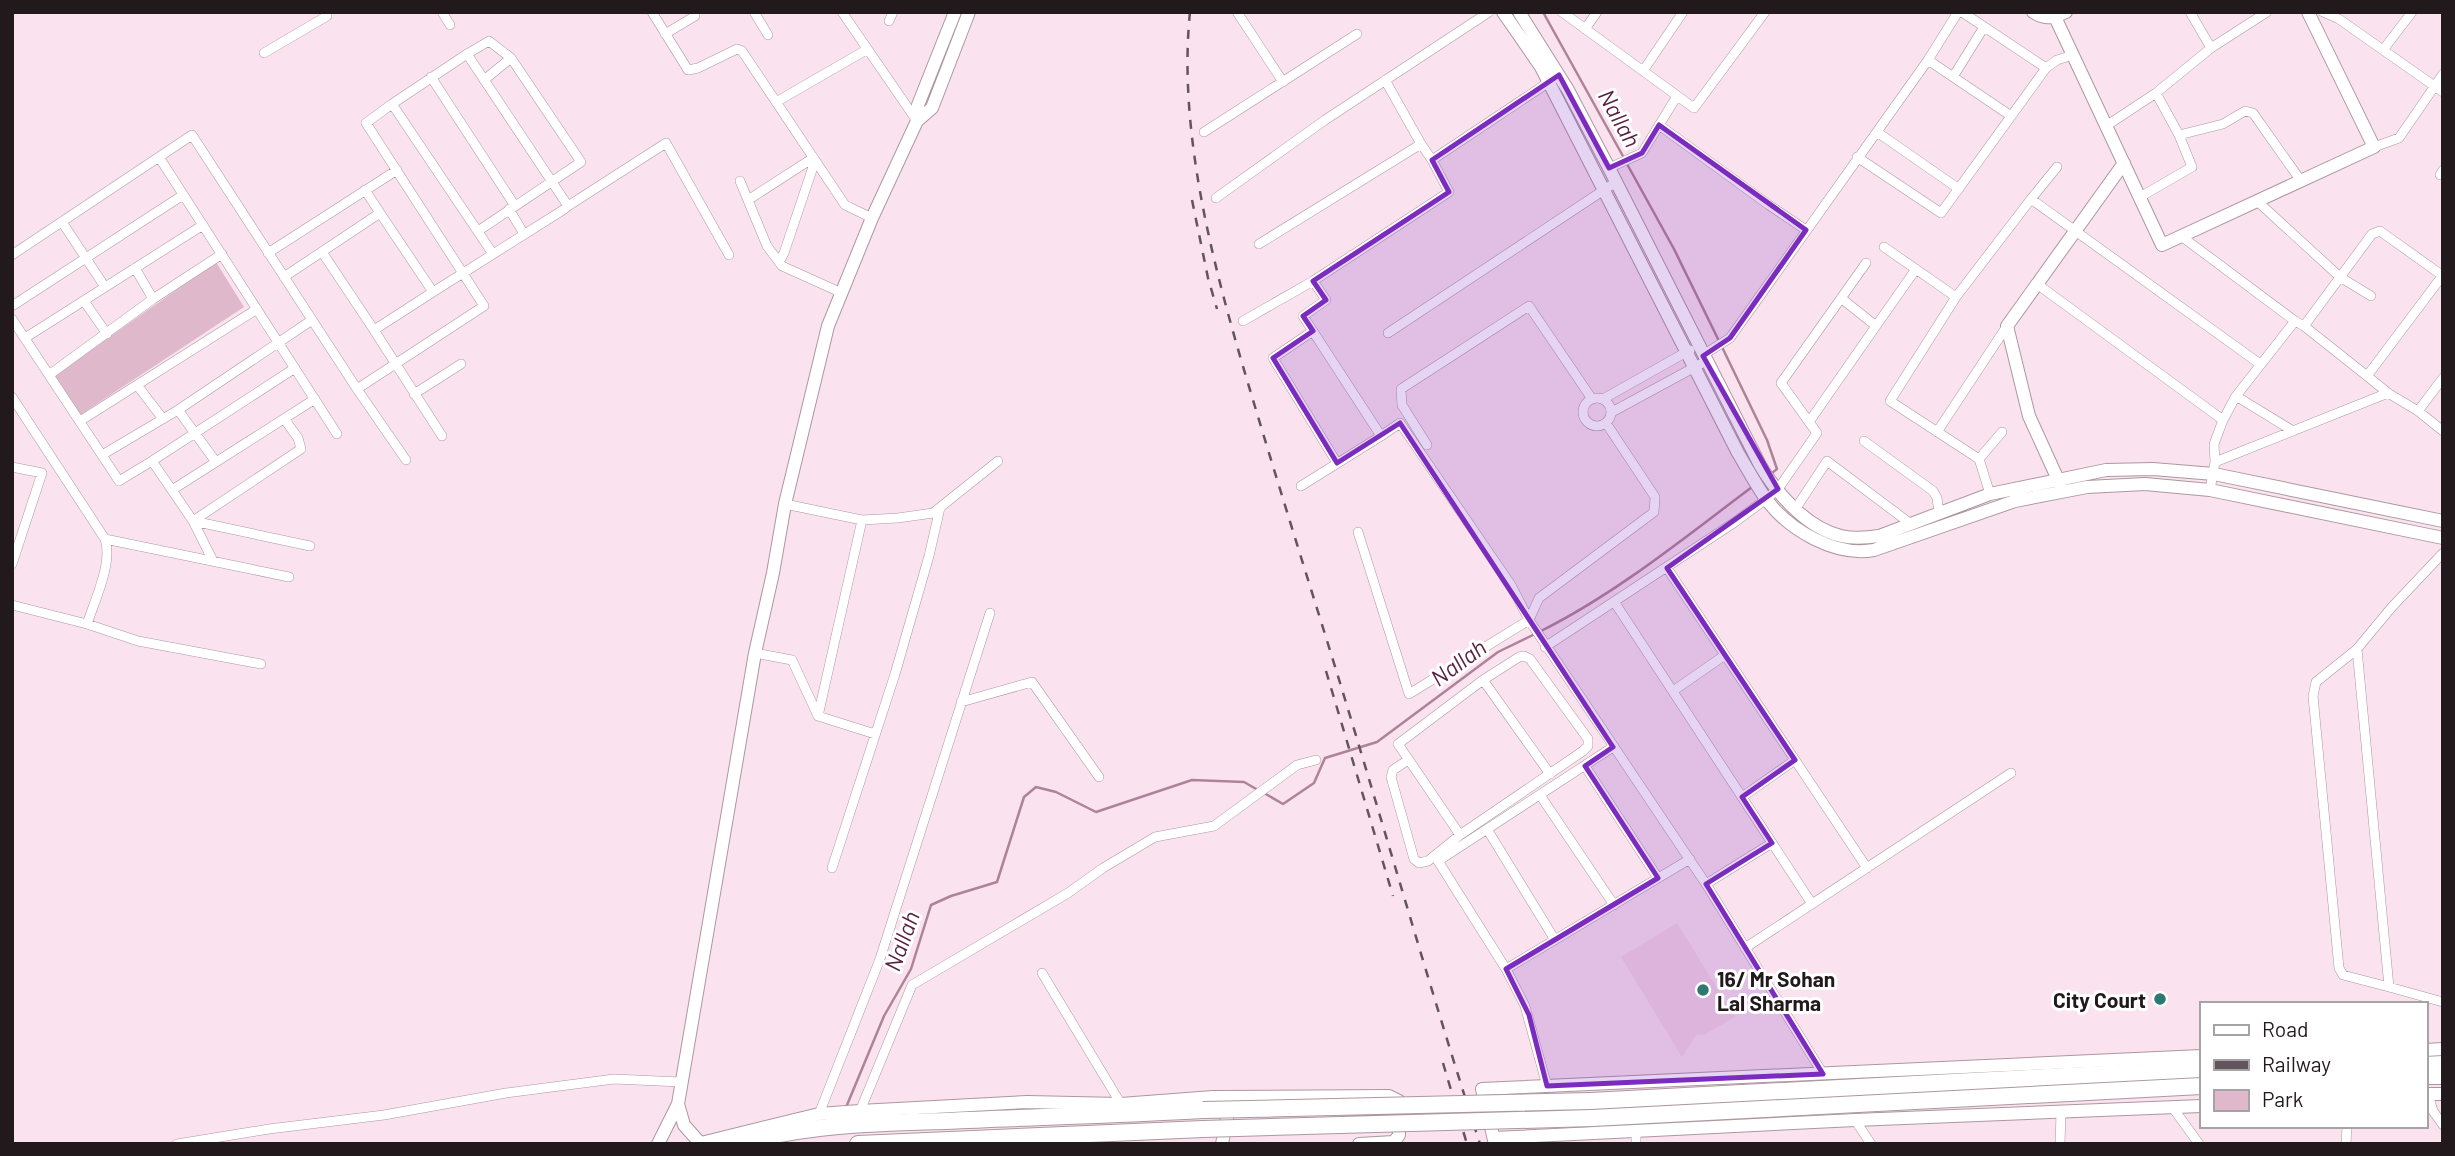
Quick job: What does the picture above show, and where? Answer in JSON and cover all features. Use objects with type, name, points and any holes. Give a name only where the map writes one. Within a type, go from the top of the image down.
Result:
[{"type":"highway","points":[[738,1144],[809,1129],[918,1122],[1203,1110],[1590,1101],[2200,1069]]},
{"type":"highway","points":[[858,1144],[1175,1129],[1592,1118],[2200,1087]]},
{"type":"street","points":[[264,53],[327,16],[326,12]]},
{"type":"street","points":[[442,12],[450,25]]},
{"type":"street","points":[[652,12],[688,70],[698,68],[737,48],[742,51],[845,205],[872,218]]},
{"type":"street","points":[[754,12],[768,35]]},
{"type":"street","points":[[658,1144],[678,1104],[755,653],[785,504],[828,326],[872,218],[917,121],[919,105],[954,12]]},
{"type":"street","points":[[917,121],[932,108],[969,12]]},
{"type":"street","points":[[1237,12],[1283,82]]},
{"type":"street","points":[[1216,198],[1257,167],[1489,12]]},
{"type":"street","points":[[1503,12],[1554,79],[1609,168],[1704,353],[1765,485],[1811,523],[1842,537],[1879,536],[1990,495],[2060,485],[2087,487],[2145,484],[2210,490],[2443,538]]},
{"type":"street","points":[[1519,12],[1693,368],[1788,520],[1820,542],[1864,552],[2106,470],[2214,468],[2443,521]]},
{"type":"street","points":[[1562,12],[1694,108],[1765,12]]},
{"type":"street","points":[[1585,29],[1597,12]]},
{"type":"street","points":[[1643,71],[1683,12]]},
{"type":"street","points":[[1704,353],[1693,368],[1612,412],[1606,423],[1593,426],[1583,416],[1586,403],[1592,399],[1603,399],[1685,352],[1704,353],[1724,344],[1736,331],[1960,12],[2046,68]]},
{"type":"street","points":[[2033,12],[2042,18],[2061,15],[2073,55],[2162,245],[2399,138],[2443,74]]},
{"type":"street","points":[[2190,12],[2211,48]]},
{"type":"street","points":[[2106,127],[2156,93],[2211,48],[2267,12]]},
{"type":"street","points":[[2308,12],[2374,147]]},
{"type":"street","points":[[2323,12],[2342,16],[2383,50],[2443,92]]},
{"type":"street","points":[[2383,50],[2412,12]]},
{"type":"street","points":[[846,15],[866,50],[917,121]]},
{"type":"street","points":[[665,34],[695,16]]},
{"type":"street","points":[[1953,77],[1984,27]]},
{"type":"street","points":[[1203,132],[1357,34]]},
{"type":"street","points":[[357,388],[484,306],[366,123],[431,77],[489,41],[511,58],[581,162],[478,230]]},
{"type":"street","points":[[776,102],[866,50]]},
{"type":"street","points":[[467,54],[568,206]]},
{"type":"street","points":[[1857,157],[1941,213],[2046,68],[2057,60],[2073,55]]},
{"type":"street","points":[[484,80],[511,58]]},
{"type":"street","points":[[1928,60],[2011,117]]},
{"type":"street","points":[[431,77],[512,208],[524,234]]},
{"type":"street","points":[[1432,160],[1554,79]]},
{"type":"street","points":[[1243,321],[1313,281],[1448,192],[1385,80]]},
{"type":"street","points":[[2140,197],[2192,167],[2179,135],[2156,93]]},
{"type":"street","points":[[1609,168],[1642,153],[1676,96]]},
{"type":"street","points":[[392,104],[493,254]]},
{"type":"street","points":[[2179,135],[2223,124],[2245,111],[2253,113],[2301,181]]},
{"type":"street","points":[[1659,125],[1807,230]]},
{"type":"street","points":[[1877,132],[1959,189]]},
{"type":"street","points":[[12,255],[192,135],[406,460]]},
{"type":"street","points":[[374,330],[667,143],[729,255]]},
{"type":"street","points":[[1259,244],[1421,144]]},
{"type":"street","points":[[159,157],[337,434]]},
{"type":"street","points":[[748,200],[814,159]]},
{"type":"street","points":[[779,262],[814,159]]},
{"type":"street","points":[[1937,432],[2074,229],[2123,163]]},
{"type":"street","points":[[1990,495],[1979,459],[1890,401],[1956,297],[2057,167]]},
{"type":"street","points":[[268,253],[397,170]]},
{"type":"street","points":[[740,181],[767,246],[782,267],[842,293]]},
{"type":"street","points":[[1388,333],[1616,182]]},
{"type":"street","points":[[365,190],[433,292]]},
{"type":"street","points":[[12,306],[183,195]]},
{"type":"street","points":[[2031,199],[2260,364]]},
{"type":"street","points":[[2257,201],[2340,277],[2371,296]]},
{"type":"street","points":[[284,277],[380,213]]},
{"type":"street","points":[[62,222],[105,287]]},
{"type":"street","points":[[25,338],[203,225]]},
{"type":"street","points":[[2210,490],[2214,444],[2236,396],[2260,364],[2340,277],[2372,234],[2380,231],[2443,275],[2367,376]]},
{"type":"street","points":[[2181,236],[2300,323],[2388,393],[2418,411],[2443,431]]},
{"type":"street","points":[[1884,247],[1956,297]]},
{"type":"street","points":[[321,252],[442,436]]},
{"type":"street","points":[[49,375],[153,299],[222,254]]},
{"type":"street","points":[[1545,647],[1667,568],[1765,485],[1817,433],[1781,383],[1866,263]]},
{"type":"street","points":[[135,268],[153,299]]},
{"type":"street","points":[[1809,422],[1916,269]]},
{"type":"street","points":[[1313,281],[1326,300],[1303,316],[1381,436]]},
{"type":"street","points":[[2037,284],[2223,420]]},
{"type":"street","points":[[1841,298],[1876,326]]},
{"type":"street","points":[[84,300],[107,334]]},
{"type":"street","points":[[1427,445],[1402,405],[1401,389],[1529,306],[1592,399]]},
{"type":"street","points":[[80,421],[257,309]]},
{"type":"street","points":[[12,319],[119,481],[197,434],[295,368]]},
{"type":"street","points":[[102,455],[178,410],[312,320]]},
{"type":"street","points":[[2007,326],[2029,415],[2060,485]]},
{"type":"street","points":[[1313,331],[1273,358],[1337,463]]},
{"type":"street","points":[[414,394],[461,364]]},
{"type":"street","points":[[2418,411],[2443,378]]},
{"type":"street","points":[[137,384],[163,419]]},
{"type":"street","points":[[2214,468],[2293,430],[2388,393]]},
{"type":"street","points":[[2236,396],[2293,430]]},
{"type":"street","points":[[12,397],[108,547],[107,561],[87,624]]},
{"type":"street","points":[[172,490],[315,399]]},
{"type":"street","points":[[1603,399],[1612,412]]},
{"type":"street","points":[[178,410],[216,462]]},
{"type":"street","points":[[193,521],[301,449],[298,438],[285,420]]},
{"type":"street","points":[[1301,486],[1400,423],[1511,585],[1545,647],[1690,859],[1823,1074]]},
{"type":"street","points":[[1358,532],[1409,694],[1529,620],[1539,598],[1654,512],[1655,497],[1606,423]]},
{"type":"street","points":[[1979,459],[2002,432]]},
{"type":"street","points":[[1864,441],[1933,491],[1939,513]]},
{"type":"street","points":[[152,461],[193,521],[213,561]]},
{"type":"street","points":[[785,504],[862,520],[933,513],[998,461]]},
{"type":"street","points":[[1796,508],[1827,461],[1911,524]]},
{"type":"street","points":[[12,467],[41,473],[12,564]]},
{"type":"street","points":[[832,868],[929,556],[940,508]]},
{"type":"street","points":[[2400,529],[2403,513]]},
{"type":"street","points":[[818,716],[862,520]]},
{"type":"street","points":[[193,521],[310,546]]},
{"type":"street","points":[[105,539],[289,577]]},
{"type":"street","points":[[2443,553],[2390,608],[2357,649],[2316,682],[2313,696],[2339,968],[2343,975],[2443,1002]]},
{"type":"street","points":[[1667,568],[1867,868]]},
{"type":"street","points":[[1615,603],[1812,904]]},
{"type":"street","points":[[12,605],[87,624],[138,641],[261,664]]},
{"type":"street","points":[[819,1114],[880,959],[990,613]]},
{"type":"street","points":[[2357,649],[2389,987]]},
{"type":"street","points":[[755,653],[792,660],[818,716],[874,734]]},
{"type":"street","points":[[1673,691],[1725,655]]},
{"type":"street","points":[[1408,760],[1393,771],[1391,778],[1413,859],[1419,863],[1428,861],[1461,835],[1583,751],[1588,746],[1588,739],[1530,659],[1524,656],[1483,680],[1398,744],[1461,835]]},
{"type":"street","points":[[1483,680],[1550,774]]},
{"type":"street","points":[[961,702],[1032,681],[1099,777]]},
{"type":"street","points":[[1562,703],[1577,694]]},
{"type":"street","points":[[1547,1086],[1529,1015],[1506,969],[1438,861],[1613,747]]},
{"type":"street","points":[[860,1111],[912,985],[1068,893],[1155,837],[1214,826],[1297,765],[1316,760]]},
{"type":"street","points":[[1742,797],[1795,760]]},
{"type":"street","points":[[1585,766],[1658,878]]},
{"type":"street","points":[[1745,948],[2011,773]]},
{"type":"street","points":[[1540,794],[1614,905]]},
{"type":"street","points":[[1487,829],[1555,940]]},
{"type":"street","points":[[1706,884],[1772,843]]},
{"type":"street","points":[[1506,969],[1690,859]]},
{"type":"street","points":[[1042,973],[1121,1104]]},
{"type":"street","points":[[2200,1056],[1482,1090],[1494,1141],[1636,1138],[1855,1120],[2200,1106]]},
{"type":"street","points":[[177,1144],[601,1081],[681,1082]]},
{"type":"street","points":[[2443,1094],[2427,1094],[2433,1111],[2443,1125]]},
{"type":"street","points":[[678,1104],[684,1125],[699,1143],[819,1114],[860,1111],[1027,1102],[1121,1104],[1213,1097],[1389,1096],[1399,1101],[1399,1135],[1394,1142],[1359,1144]]},
{"type":"street","points":[[1213,1097],[1223,1104],[1227,1118],[1222,1144]]},
{"type":"street","points":[[2173,1108],[2199,1144]]},
{"type":"street","points":[[2060,1144],[2062,1113]]},
{"type":"street","points":[[1855,1120],[1871,1144]]},
{"type":"highlighted area","points":[[1559,75],[1609,168],[1642,153],[1659,125],[1806,230],[1730,338],[1703,356],[1778,489],[1667,568],[1795,760],[1742,797],[1772,843],[1706,884],[1823,1074],[1547,1086],[1529,1015],[1506,969],[1658,878],[1585,766],[1613,747],[1400,423],[1337,463],[1273,358],[1313,331],[1303,316],[1326,300],[1313,281],[1449,192],[1432,160]]},
{"type":"shaded area","points":[[1677,923],[1735,1017],[1704,1035],[1697,1034],[1682,1057],[1621,957]]},
{"type":"green space","points":[[216,262],[244,307],[80,415],[54,376]]},
{"type":"waterway","name":"Nallah","points":[[1543,12],[1624,158]]},
{"type":"waterway","name":"Nallah","points":[[1627,164],[1674,249],[1719,341]]},
{"type":"waterway","name":"Nallah","points":[[1722,347],[1767,440],[1777,469],[1772,473]]},
{"type":"waterway","name":"Nallah","points":[[1541,631],[1623,582],[1752,487]]},
{"type":"waterway","name":"Nallah","points":[[1264,793],[1283,804],[1314,783],[1325,758],[1377,742],[1498,652],[1535,634]]},
{"type":"waterway","name":"Nallah","points":[[847,1105],[884,1016],[911,969],[931,905],[997,882],[1024,797],[1036,787],[1056,792],[1096,812],[1192,780],[1244,782],[1258,790]]},
{"type":"railway","points":[[1190,12],[1187,60],[1189,109],[1203,208],[1226,306],[1480,1144]]},
{"type":"railway","points":[[1192,200],[1217,309]]},
{"type":"railway","points":[[1326,671],[1393,896]]},
{"type":"railway","points":[[1443,1063],[1467,1144]]},
{"type":"place","name":"16/ Mr Sohan Lal Sharma","points":[[1703,990]]},
{"type":"place","name":"City Court","points":[[2160,999]]}]
